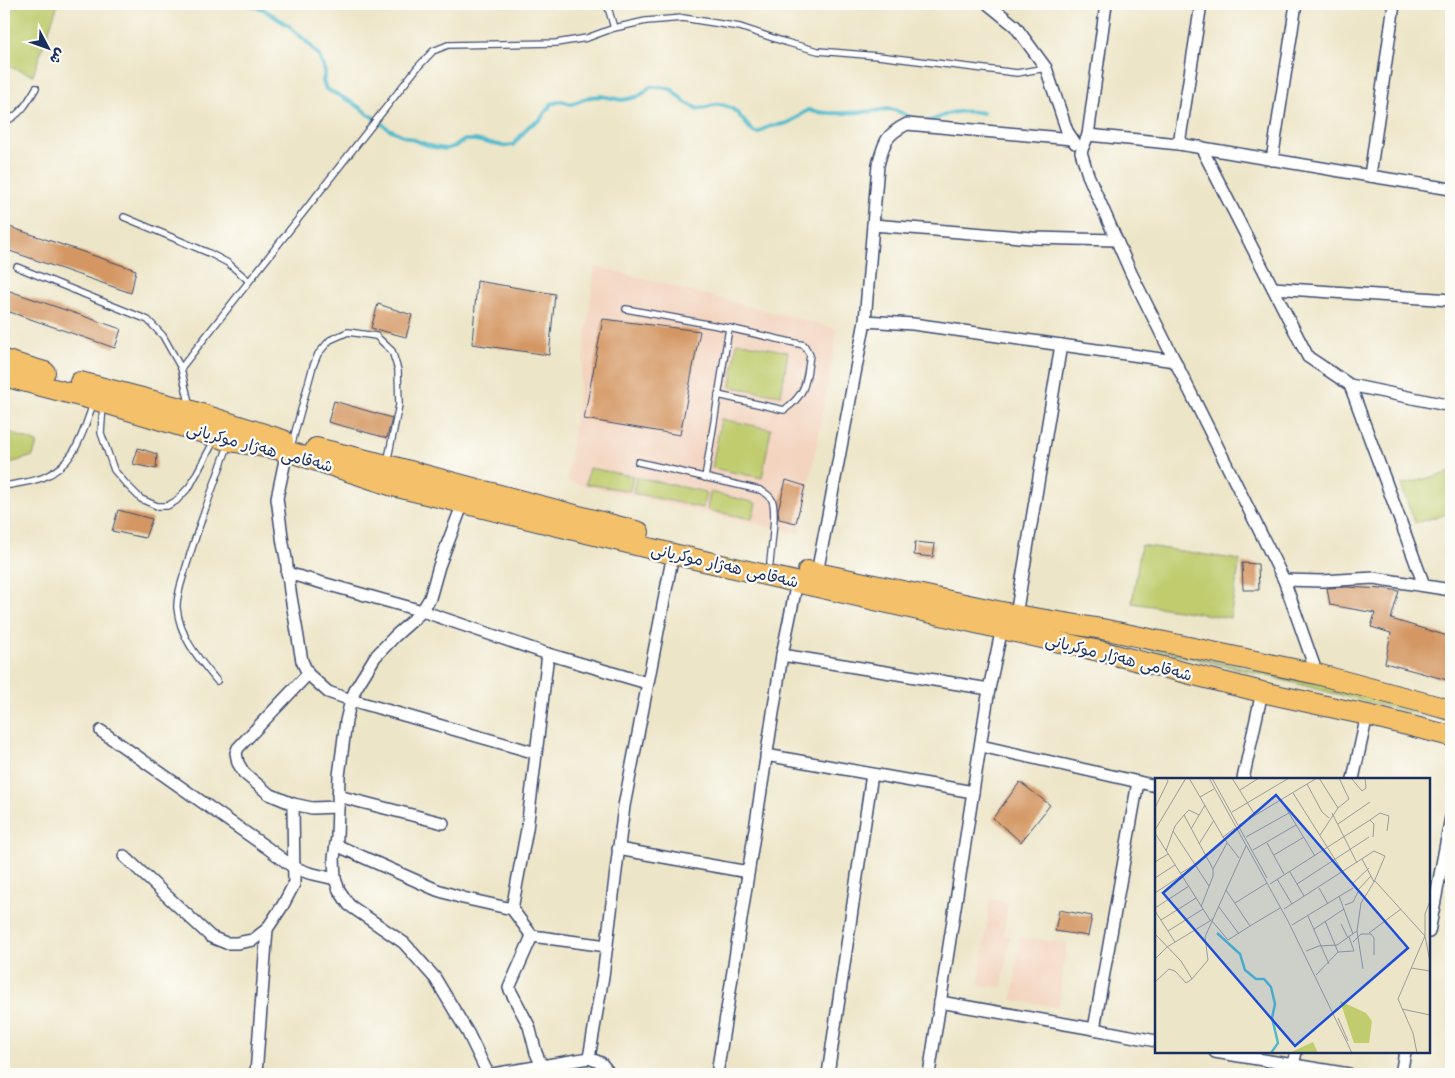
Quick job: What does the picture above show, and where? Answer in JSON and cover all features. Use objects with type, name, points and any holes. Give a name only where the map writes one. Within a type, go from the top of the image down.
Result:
[{"type":"highway","name":"شەقامی ھەژار موکریانی","points":[[16,369],[99,401],[223,439],[290,447],[387,465],[550,507],[695,548],[1016,615],[1102,629],[1317,674],[1451,710]]},
{"type":"highway","name":"شەقامی ھەژار موکریانی","points":[[4,376],[16,369],[192,412],[393,486],[673,554],[1002,628],[1451,736]]},
{"type":"highway","points":[[1099,651],[1102,629]]},
{"type":"street","points":[[988,4],[1016,26],[1046,68],[1067,130],[1081,152],[1088,175],[1131,273],[1284,580],[1317,674]]},
{"type":"street","points":[[1081,152],[1088,135],[1106,4]]},
{"type":"street","points":[[1179,144],[1201,4]]},
{"type":"street","points":[[1272,160],[1296,4]]},
{"type":"street","points":[[1370,176],[1394,4]]},
{"type":"street","points":[[817,573],[865,321],[878,165],[884,143],[894,130],[906,124],[1072,139]]},
{"type":"street","points":[[1088,135],[1200,147],[1451,189]]},
{"type":"street","points":[[1200,147],[1308,357],[1350,384],[1451,406]]},
{"type":"street","points":[[873,225],[1032,238],[1116,240]]},
{"type":"street","points":[[1272,288],[1451,300]]},
{"type":"street","points":[[865,321],[913,324],[1175,361]]},
{"type":"street","points":[[1016,615],[1061,345]]},
{"type":"street","points":[[1350,384],[1424,585]]},
{"type":"street","points":[[290,447],[277,498],[302,662],[308,674],[328,692],[351,700],[536,753]]},
{"type":"street","points":[[463,503],[439,566],[430,598],[422,611],[375,657],[351,700],[346,721],[339,776],[334,858],[335,879],[348,905],[404,943],[435,978],[468,1033],[488,1074]]},
{"type":"street","points":[[589,1058],[607,946],[624,806],[673,554]]},
{"type":"street","points":[[287,573],[422,611],[548,654],[647,683]]},
{"type":"street","points":[[1284,580],[1322,581],[1374,578],[1451,590]]},
{"type":"street","points":[[717,1074],[782,654],[797,582]]},
{"type":"street","points":[[929,1074],[989,689],[1002,628]]},
{"type":"street","points":[[512,909],[527,830],[548,654]]},
{"type":"street","points":[[782,654],[989,689]]},
{"type":"street","points":[[308,674],[238,748],[236,753],[238,763],[244,773],[269,794],[293,804],[312,808],[338,802],[442,823]]},
{"type":"street","points":[[1243,778],[1262,692]]},
{"type":"street","points":[[1353,778],[1367,715]]},
{"type":"street","points":[[101,731],[293,867],[309,874],[335,879]]},
{"type":"street","points":[[981,746],[1155,786]]},
{"type":"street","points":[[766,755],[973,792]]},
{"type":"street","points":[[828,1074],[872,774]]},
{"type":"street","points":[[1094,1029],[1138,782]]},
{"type":"street","points":[[124,856],[211,937],[226,943],[253,940],[267,930],[284,905],[294,884],[293,804]]},
{"type":"street","points":[[1430,928],[1446,869],[1451,817]]},
{"type":"street","points":[[336,845],[437,890],[512,909],[532,936],[607,946]]},
{"type":"street","points":[[618,849],[748,872]]},
{"type":"street","points":[[256,1074],[267,930]]},
{"type":"street","points":[[532,936],[509,988],[529,1026],[536,1053],[548,1068]]},
{"type":"street","points":[[940,1002],[1155,1042]]},
{"type":"street","points":[[1221,1053],[1349,1074]]},
{"type":"street","points":[[1293,1065],[1296,1053]]},
{"type":"street","points":[[1401,1074],[1405,1053]]},
{"type":"street","points":[[493,1074],[548,1068],[589,1058],[601,1063],[610,1074]]},
{"type":"lane","points":[[607,4],[614,28]]},
{"type":"lane","points":[[181,368],[418,68],[434,51],[448,45],[556,43],[587,38],[614,28],[646,21],[683,18],[740,27],[785,42],[818,50],[1017,73],[1046,68]]},
{"type":"lane","points":[[4,122],[10,120],[28,103],[36,88]]},
{"type":"lane","points":[[124,217],[209,253],[228,264],[249,282]]},
{"type":"lane","points":[[17,267],[148,320],[163,336],[181,368],[192,412]]},
{"type":"lane","points":[[626,309],[729,328],[804,345],[810,355],[804,387],[796,402],[784,410],[718,395]]},
{"type":"lane","points":[[705,478],[729,328]]},
{"type":"lane","points":[[290,447],[318,354],[330,340],[348,332],[376,336],[392,351],[398,370],[399,405],[387,465]]},
{"type":"lane","points":[[99,401],[101,433],[114,470],[141,499],[157,506],[167,506],[176,501],[190,486],[223,439]]},
{"type":"lane","points":[[4,486],[40,478],[59,469],[81,439],[99,401]]},
{"type":"lane","points":[[217,681],[188,643],[176,606],[223,439]]},
{"type":"lane","points":[[638,462],[760,490],[772,498],[774,508],[770,563]]},
{"type":"shaded area","points":[[595,266],[838,329],[800,534],[567,482]]},
{"type":"shaded area","points":[[990,899],[1008,902],[1004,935],[1010,936],[1002,988],[979,984]]},
{"type":"shaded area","points":[[1020,937],[1067,943],[1058,1007],[1012,1000]]},
{"type":"green space","points":[[4,4],[58,4],[33,75],[4,65]]},
{"type":"green space","points":[[737,342],[788,352],[781,395],[731,387]]},
{"type":"green space","points":[[721,419],[771,429],[762,478],[712,468]]},
{"type":"green space","points":[[4,430],[37,443],[33,456],[4,465]]},
{"type":"green space","points":[[589,468],[633,476],[630,491],[586,484]]},
{"type":"green space","points":[[1451,472],[1451,513],[1415,523],[1401,485]]},
{"type":"green space","points":[[636,477],[706,492],[703,508],[633,493]]},
{"type":"green space","points":[[710,492],[756,503],[752,519],[707,510]]},
{"type":"green space","points":[[1141,545],[1240,560],[1230,618],[1132,603]]},
{"type":"green space","points":[[1131,643],[1451,712],[1451,722],[1214,663],[1134,647]]},
{"type":"building","points":[[4,225],[136,270],[131,293],[4,249]]},
{"type":"building","points":[[477,281],[555,294],[549,355],[472,344]]},
{"type":"building","points":[[4,289],[121,329],[115,348],[4,310]]},
{"type":"building","points":[[378,304],[412,315],[406,337],[371,328]]},
{"type":"building","points":[[603,319],[700,331],[680,435],[584,419]]},
{"type":"building","points":[[334,401],[392,418],[387,438],[328,422]]},
{"type":"building","points":[[138,448],[157,454],[156,469],[133,464]]},
{"type":"building","points":[[786,480],[805,486],[796,523],[779,519],[778,510]]},
{"type":"building","points":[[118,510],[152,519],[145,538],[112,531]]},
{"type":"building","points":[[915,542],[935,544],[933,557],[914,555]]},
{"type":"building","points":[[1242,563],[1258,564],[1259,590],[1243,590]]},
{"type":"building","points":[[1327,588],[1382,588],[1399,591],[1391,619],[1451,637],[1447,680],[1385,663],[1391,633],[1371,627],[1375,613],[1330,605]]},
{"type":"building","points":[[1020,782],[1050,805],[1021,842],[993,818]]},
{"type":"building","points":[[1059,910],[1092,916],[1088,936],[1055,931]]},
{"type":"waterway","points":[[247,4],[263,9],[289,26],[309,44],[319,56],[325,72],[323,81],[326,89],[352,102],[389,129],[433,147],[446,149],[465,140],[475,140],[504,146],[513,145],[529,126],[540,120],[551,104],[561,101],[571,104],[590,97],[601,96],[622,100],[640,96],[650,87],[671,89],[685,102],[698,109],[714,105],[727,106],[736,112],[753,132],[758,133],[767,127],[787,123],[808,110],[823,113],[841,113],[889,109],[918,120]]},
{"type":"waterway","points":[[928,121],[954,112],[983,113]]}]
